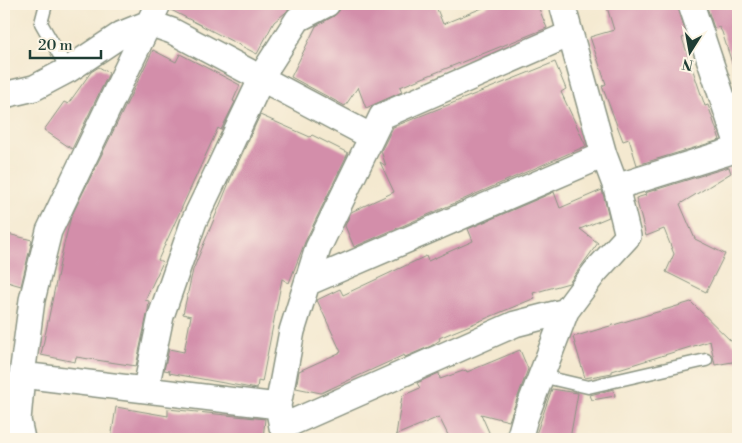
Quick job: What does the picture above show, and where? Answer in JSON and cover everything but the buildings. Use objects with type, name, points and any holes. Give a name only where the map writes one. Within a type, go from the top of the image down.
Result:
[{"type":"street","points":[[146,388],[161,316],[194,222],[262,79],[298,19],[327,4]]},
{"type":"street","points":[[519,439],[566,311],[595,272],[628,236],[616,187],[604,156],[562,4]]},
{"type":"street","points":[[616,187],[738,147],[691,4]]},
{"type":"street","points":[[4,95],[34,88],[68,70],[154,13]]},
{"type":"street","points":[[154,13],[172,31],[372,137]]},
{"type":"street","points":[[22,439],[18,420],[22,374],[32,300],[48,231],[154,13]]},
{"type":"street","points":[[280,424],[292,331],[318,248],[382,116],[570,34]]},
{"type":"street","points":[[307,283],[328,276],[604,156]]},
{"type":"street","points":[[22,374],[146,388],[280,424],[515,324],[566,311]]},
{"type":"lane","points":[[46,4],[41,23],[68,70]]},
{"type":"lane","points":[[541,376],[588,387],[706,360]]}]
